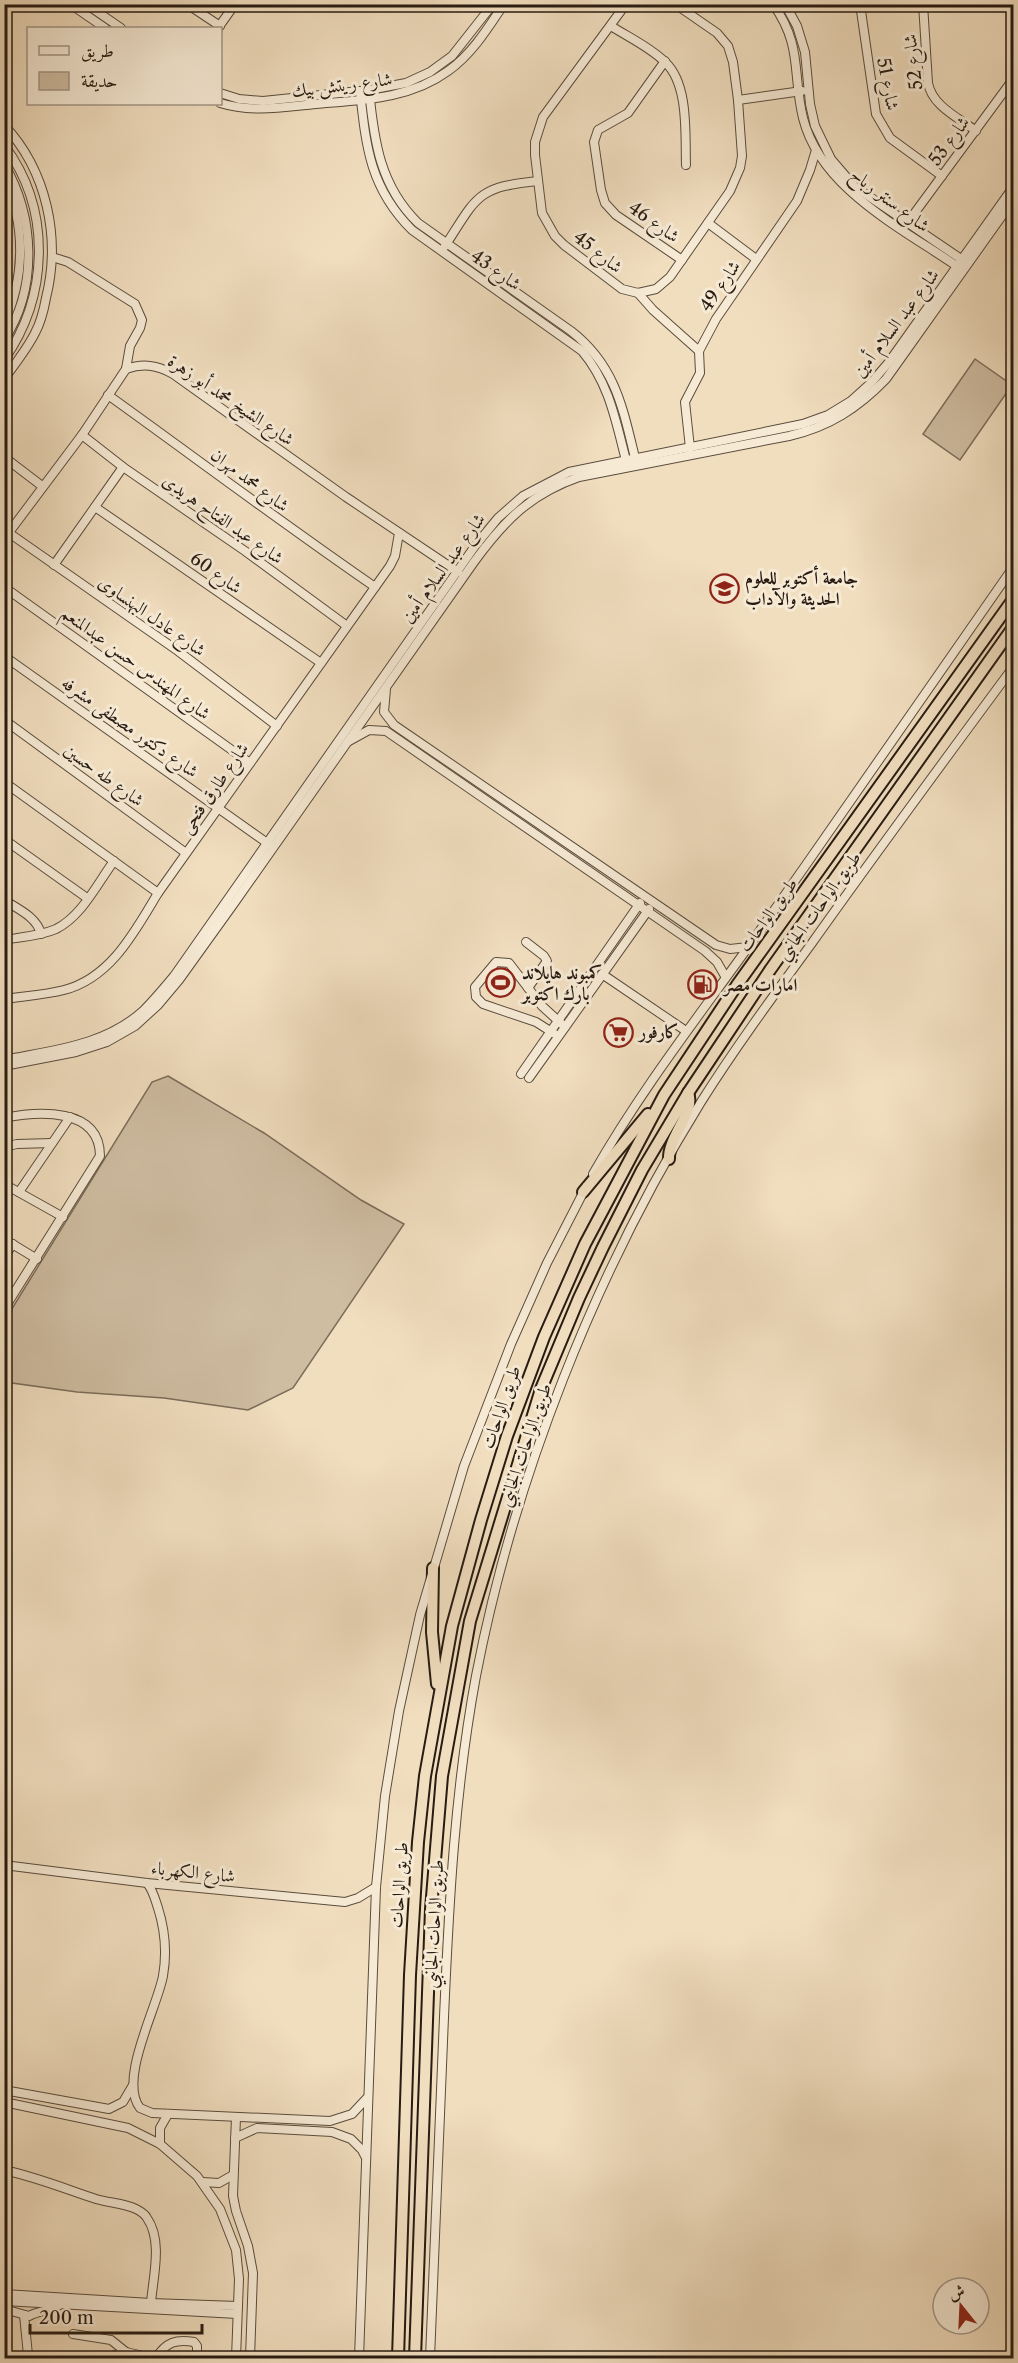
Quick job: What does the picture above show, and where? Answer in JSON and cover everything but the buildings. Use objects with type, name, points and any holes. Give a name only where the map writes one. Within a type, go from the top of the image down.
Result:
[{"type":"highway","name":"طريق الواحات","points":[[398,2358],[410,1975],[418,1842],[425,1776],[452,1626],[481,1520],[525,1386],[564,1290],[595,1224],[664,1095],[737,985],[1014,598]]},
{"type":"highway","name":"طريق الواحات","points":[[415,2358],[428,1967],[435,1842],[451,1719],[470,1621],[523,1442],[560,1342],[598,1257],[632,1189],[688,1093],[770,970],[1014,626]]},
{"type":"highway","points":[[847,833],[852,839],[862,841]]},
{"type":"highway","points":[[833,852],[842,856],[846,865]]},
{"type":"highway","points":[[669,1159],[671,1144],[690,1104],[688,1093]]},
{"type":"highway","points":[[584,1192],[664,1095]]},
{"type":"highway","points":[[433,1568],[432,1632],[439,1697]]},
{"type":"street","points":[[70,4],[104,27]]},
{"type":"street","points":[[86,4],[120,27]]},
{"type":"street","points":[[187,4],[218,27]]},
{"type":"street","points":[[220,27],[235,4]]},
{"type":"street","name":"شارع ريتش بيك","points":[[222,94],[239,99],[263,101],[364,91],[406,83],[441,64],[461,46],[493,4]]},
{"type":"street","name":"شارع ريتش بيك","points":[[222,104],[263,109],[365,100],[420,87],[450,70],[474,46],[504,4]]},
{"type":"street","name":"شارع 45","points":[[626,4],[543,117],[535,142],[542,213],[555,236],[622,289],[638,292]]},
{"type":"street","points":[[638,292],[647,292],[664,284],[730,191],[740,168],[742,144],[738,100],[728,46],[717,33],[675,4]]},
{"type":"street","name":"شارع سنتر رباح","points":[[773,4],[791,38],[797,62],[803,115],[816,150],[829,170],[845,187],[891,215],[908,222],[962,265]]},
{"type":"street","name":"شارع سنتر رباح","points":[[785,4],[797,26],[805,52],[808,90],[815,126],[831,159],[855,187],[962,265]]},
{"type":"street","name":"شارع 51","points":[[860,4],[873,100],[882,126],[901,147],[942,176]]},
{"type":"street","name":"شارع 52","points":[[923,4],[928,84],[931,95],[939,104],[976,131]]},
{"type":"street","points":[[611,26],[664,61],[672,69],[681,88],[686,165]]},
{"type":"street","name":"شارع 46","points":[[664,61],[628,113],[598,130],[594,142],[601,190],[609,208],[682,260]]},
{"type":"street","name":"شارع 53","points":[[908,222],[1014,78]]},
{"type":"street","points":[[738,100],[808,90]]},
{"type":"street","name":"شارع 43","points":[[364,91],[367,149],[380,188],[402,221],[412,230],[444,247],[571,331],[597,354],[620,398],[636,463]]},
{"type":"street","points":[[4,125],[18,142],[39,179],[49,214],[52,256],[50,284],[36,331],[4,379]]},
{"type":"street","points":[[4,145],[19,167],[29,189],[39,234],[34,300],[15,344],[4,360]]},
{"type":"street","name":"شارع 49","points":[[690,448],[685,402],[700,373],[699,351],[712,325],[800,195],[816,150]]},
{"type":"street","points":[[4,164],[17,189],[24,210],[29,253],[24,295],[14,323],[4,340]]},
{"type":"street","points":[[4,179],[15,209],[20,252],[18,279],[4,323]]},
{"type":"street","points":[[444,247],[470,207],[486,192],[507,184],[538,182]]},
{"type":"street","name":"شارع عبد السلام أمين","points":[[4,1066],[92,1048],[122,1035],[158,1005],[179,980],[458,572],[492,525],[523,496],[569,472],[636,463],[789,436],[836,420],[863,401],[886,379],[1014,186]]},
{"type":"street","name":"شارع عبد السلام أمين","points":[[636,463],[690,448],[802,424],[828,415],[851,401],[889,362],[1014,199]]},
{"type":"street","points":[[708,224],[756,259]]},
{"type":"street","name":"شارع 43","points":[[444,247],[573,344],[589,360],[602,380],[611,401],[627,464]]},
{"type":"street","points":[[7,536],[82,435],[126,369],[130,346],[142,320],[135,304],[68,262],[52,256]]},
{"type":"street","points":[[638,292],[652,310],[699,351]]},
{"type":"street","points":[[15,344],[36,331]]},
{"type":"street","name":"شارع الشيخ محمد أبو زهرة","points":[[126,369],[145,365],[155,366],[173,374],[458,572]]},
{"type":"street","name":"شارع محمد مهران","points":[[108,395],[270,514],[375,587]]},
{"type":"street","name":"شارع عبد الفتاح هريدى","points":[[82,435],[123,467],[245,551],[347,626]]},
{"type":"street","points":[[4,457],[42,486]]},
{"type":"street","name":"شارع عبد السلام أمين","points":[[4,1060],[90,1042],[105,1036],[131,1020],[149,1005],[174,976],[345,744],[483,550],[518,510],[546,490],[562,482],[627,464]]},
{"type":"street","points":[[54,565],[123,467]]},
{"type":"street","name":"شارع 60","points":[[95,507],[321,663]]},
{"type":"street","name":"شارع طارق فتحى","points":[[4,999],[66,989],[94,976],[128,941],[158,893],[375,587],[395,556],[399,533]]},
{"type":"street","name":"شارع عادل البهنساوى","points":[[7,536],[54,565],[178,651],[277,726]]},
{"type":"street","points":[[359,2358],[376,1887],[385,1796],[399,1711],[420,1615],[464,1466],[504,1362],[547,1263],[612,1140],[686,1031],[748,947],[1014,566]]},
{"type":"street","name":"شارع المهندس حسن عبدالمنعم","points":[[4,587],[250,764]]},
{"type":"street","name":"شارع دكتور مصطفى مشرفه","points":[[4,656],[270,845]]},
{"type":"street","name":"طريق الواحات الجانبي","points":[[430,2358],[450,1881],[457,1797],[476,1678],[512,1529],[567,1370],[615,1258],[702,1101],[911,803],[1014,666]]},
{"type":"street","points":[[387,684],[383,706],[388,719],[719,947],[730,949],[748,947]]},
{"type":"street","points":[[380,729],[380,723],[388,719]]},
{"type":"street","name":"شارع طه حسين","points":[[4,720],[186,853]]},
{"type":"street","points":[[345,744],[365,731],[380,729],[405,744],[713,957],[725,976]]},
{"type":"street","points":[[4,782],[158,893]]},
{"type":"street","points":[[4,839],[87,898]]},
{"type":"street","points":[[4,940],[41,934],[68,921],[79,911],[114,861]]},
{"type":"street","points":[[525,1076],[645,897]]},
{"type":"street","points":[[4,900],[32,919],[41,934]]},
{"type":"street","points":[[561,1024],[602,974],[653,903]]},
{"type":"street","points":[[526,942],[547,961],[528,988]]},
{"type":"street","points":[[555,1033],[536,1022],[483,1004],[475,992],[475,987],[492,965],[503,961],[513,967],[545,1010],[561,1024]]},
{"type":"street","points":[[602,974],[686,1031]]},
{"type":"street","points":[[536,1022],[545,1010]]},
{"type":"street","points":[[4,1118],[40,1113],[70,1117],[90,1128],[97,1136],[100,1146],[100,1156],[4,1309]]},
{"type":"street","points":[[19,1192],[70,1117]]},
{"type":"street","points":[[4,1147],[17,1144],[52,1143]]},
{"type":"street","points":[[4,1184],[63,1217]]},
{"type":"street","points":[[4,1239],[37,1259]]},
{"type":"street","points":[[4,1257],[13,1244]]},
{"type":"street","name":"شارع الكهرباء","points":[[4,1865],[147,1883],[345,1902],[358,1898],[376,1887]]},
{"type":"street","points":[[147,1883],[162,1920],[165,1959],[161,1986],[138,2054],[133,2084],[135,2100],[140,2108],[148,2112],[168,2114],[336,2121],[352,2114],[367,2098]]},
{"type":"street","points":[[4,2090],[109,2109],[123,2102],[133,2084]]},
{"type":"street","points":[[4,2102],[118,2125],[160,2144],[185,2164],[202,2182],[217,2203],[229,2227],[239,2266],[236,2358]]},
{"type":"street","points":[[160,2144],[160,2128],[168,2114]]},
{"type":"street","points":[[236,2117],[234,2205],[248,2246],[253,2273],[250,2358]]},
{"type":"street","points":[[235,2138],[257,2128],[332,2132],[351,2139],[366,2157]]},
{"type":"street","points":[[4,2170],[26,2175],[99,2200],[130,2206],[142,2213],[150,2224],[156,2244],[152,2303]]},
{"type":"street","points":[[202,2182],[219,2183],[233,2175]]},
{"type":"street","points":[[229,2227],[240,2223]]},
{"type":"street","points":[[4,2294],[152,2303],[173,2307]]},
{"type":"street","points":[[4,2301],[237,2310]]},
{"type":"street","points":[[4,2309],[28,2315],[52,2311],[61,2304]]},
{"type":"street","points":[[28,2315],[28,2357]]},
{"type":"street","points":[[73,2334],[111,2340],[130,2354]]},
{"type":"street","points":[[104,2358],[130,2354],[154,2358],[175,2340],[194,2342],[197,2346],[197,2358]]},
{"type":"green space","points":[[975,359],[1012,385],[960,460],[923,434]]},
{"type":"green space","points":[[168,1076],[264,1133],[361,1200],[404,1224],[293,1388],[248,1410],[164,1398],[77,1392],[5,1382],[5,1320],[152,1082]]},
{"type":"place","name":"جامعة أكتوبر للعلوم الحديثة والآداب","points":[[724,588]]},
{"type":"place","name":"كمبوند هايلاند بارك اكتوبر","points":[[501,983]]},
{"type":"place","name":"امارات مصر","points":[[703,985]]},
{"type":"place","name":"كارفور","points":[[618,1032]]}]
